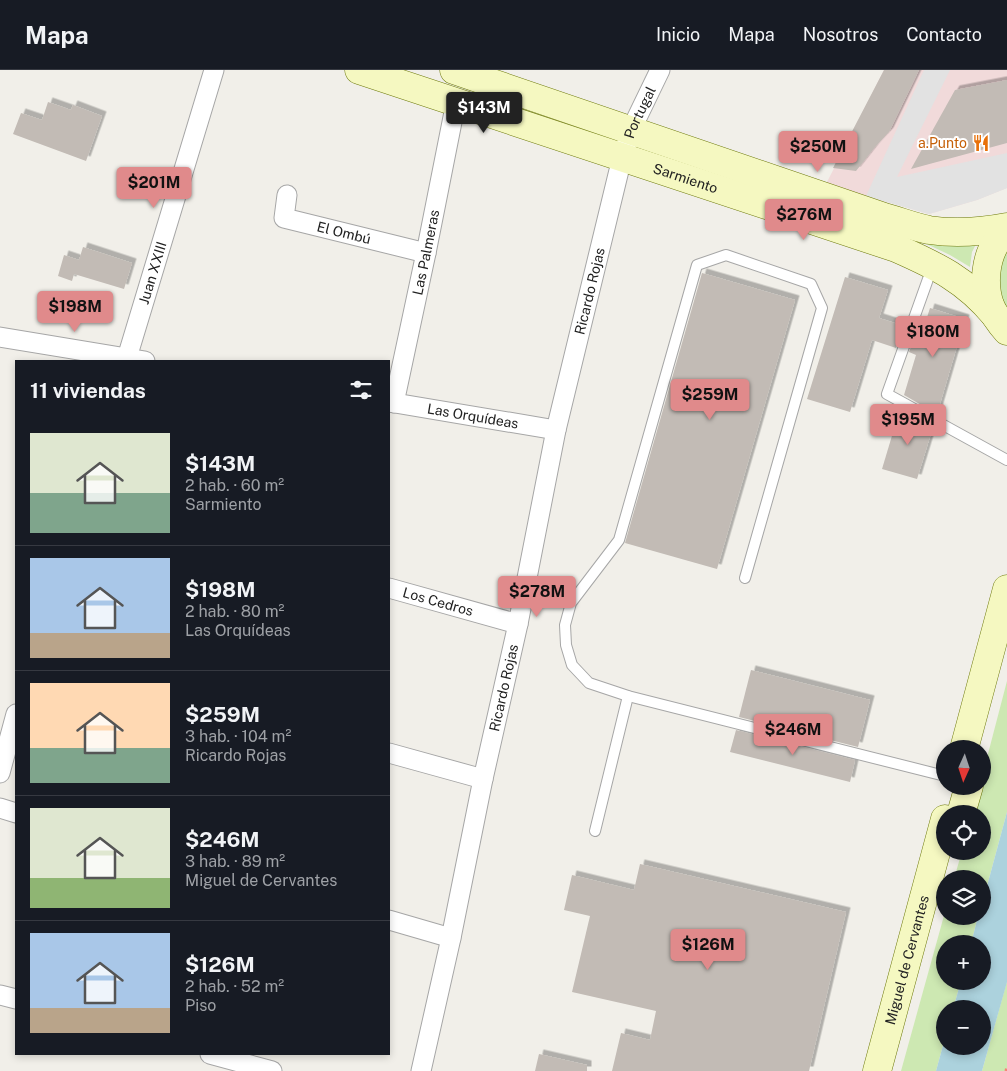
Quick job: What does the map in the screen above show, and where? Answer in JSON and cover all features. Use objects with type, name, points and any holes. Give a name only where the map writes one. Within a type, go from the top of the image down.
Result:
[{"type":"main road","name":"Sarmiento","points":[[359,70],[896,248],[933,264],[954,277],[984,302],[1004,327]]},
{"type":"main road","name":"Sarmiento","points":[[454,70],[855,208],[928,229],[970,232],[1007,228]]},
{"type":"main road","points":[[1004,327],[990,306],[986,273],[992,250],[1007,228]]},
{"type":"main road","points":[[966,740],[1007,589]]},
{"type":"main road","points":[[981,740],[1007,647]]},
{"type":"main road","name":"Miguel de Cervantes","points":[[877,1071],[936,852]]},
{"type":"main road","name":"Miguel de Cervantes","points":[[891,1071],[949,860]]},
{"type":"street","name":"Juan XXIII","points":[[133,360],[214,70]]},
{"type":"street","name":"Portugal","points":[[622,158],[632,130],[660,70]]},
{"type":"street","name":"Las Palmeras","points":[[391,402],[426,253],[456,102]]},
{"type":"street","name":"Ricardo Rojas","points":[[421,1071],[518,624],[556,430],[622,158]]},
{"type":"street","name":"El Ombú","points":[[288,195],[284,218],[426,253]]},
{"type":"street","points":[[0,337],[133,360]]},
{"type":"street","name":"Las Orquídeas","points":[[391,402],[556,430]]},
{"type":"street","name":"Los Cedros","points":[[390,588],[518,624]]},
{"type":"street","points":[[0,773],[15,718]]},
{"type":"street","points":[[390,753],[483,779]]},
{"type":"street","points":[[0,808],[15,813]]},
{"type":"street","points":[[390,920],[451,938]]},
{"type":"street","points":[[0,995],[15,999]]},
{"type":"street","points":[[214,1055],[272,1071]]},
{"type":"lane","points":[[745,578],[822,308],[811,284],[726,255],[697,265],[619,540],[571,603],[565,625],[566,645],[572,665],[589,683],[628,696],[936,774]]},
{"type":"lane","points":[[933,264],[887,394],[1007,460]]},
{"type":"lane","points":[[595,831],[628,696]]},
{"type":"path","points":[[1006,1071],[1007,1066]]},
{"type":"shaded area","points":[[884,70],[1007,70],[1007,188],[977,200],[929,214],[826,184]]},
{"type":"shaded area","points":[[924,70],[950,70],[897,177],[1007,153],[1007,188],[977,200],[929,214],[866,196]]},
{"type":"green space","points":[[918,240],[977,242],[972,252],[970,267]]},
{"type":"green space","points":[[1007,244],[1007,315],[995,293],[1001,253]]},
{"type":"green space","points":[[1007,681],[1007,812],[991,871],[957,870],[959,860],[991,860],[991,805],[974,805],[977,795],[991,795],[991,742]]},
{"type":"green space","points":[[941,925],[976,925],[973,935],[939,935]]},
{"type":"green space","points":[[936,945],[936,990],[958,990],[956,1000],[936,1000],[936,1055],[940,1055],[936,1071],[901,1071]]},
{"type":"green space","points":[[1007,981],[1007,1071],[982,1071],[986,1055],[991,1055],[991,1039]]},
{"type":"water","points":[[1007,812],[1007,982],[991,1039],[991,1000],[956,1000],[958,990],[991,990],[991,935],[973,935],[976,925],[991,925],[991,871]]},
{"type":"water","points":[[940,1055],[986,1055],[982,1071],[936,1071]]},
{"type":"building","points":[[884,70],[919,70],[889,132],[856,171],[833,168]]},
{"type":"building","points":[[1007,80],[1007,143],[911,169],[955,90]]},
{"type":"building","points":[[48,102],[71,110],[73,105],[102,116],[86,161],[13,134],[21,113],[42,120]]},
{"type":"building","points":[[83,247],[132,263],[124,289],[74,274],[72,281],[58,276],[64,255],[79,260]]},
{"type":"building","points":[[702,273],[795,300],[717,569],[625,543]]},
{"type":"building","points":[[845,277],[888,290],[879,318],[904,326],[896,348],[872,340],[850,412],[807,399]]},
{"type":"building","points":[[930,308],[965,319],[937,414],[904,395],[916,355],[909,352],[917,331],[922,333]]},
{"type":"building","points":[[900,409],[933,427],[917,479],[882,469]]},
{"type":"building","points":[[751,670],[870,700],[858,747],[739,717]]},
{"type":"building","points":[[736,730],[855,760],[850,782],[730,752]]},
{"type":"building","points":[[640,864],[846,912],[809,1071],[612,1071],[621,1033],[650,1040],[656,1011],[572,992],[590,916],[564,910],[572,875],[634,890]]},
{"type":"building","points":[[539,1054],[587,1065],[587,1071],[535,1071]]},
{"type":"place","name":"a.Punto","points":[[981,143]]}]
